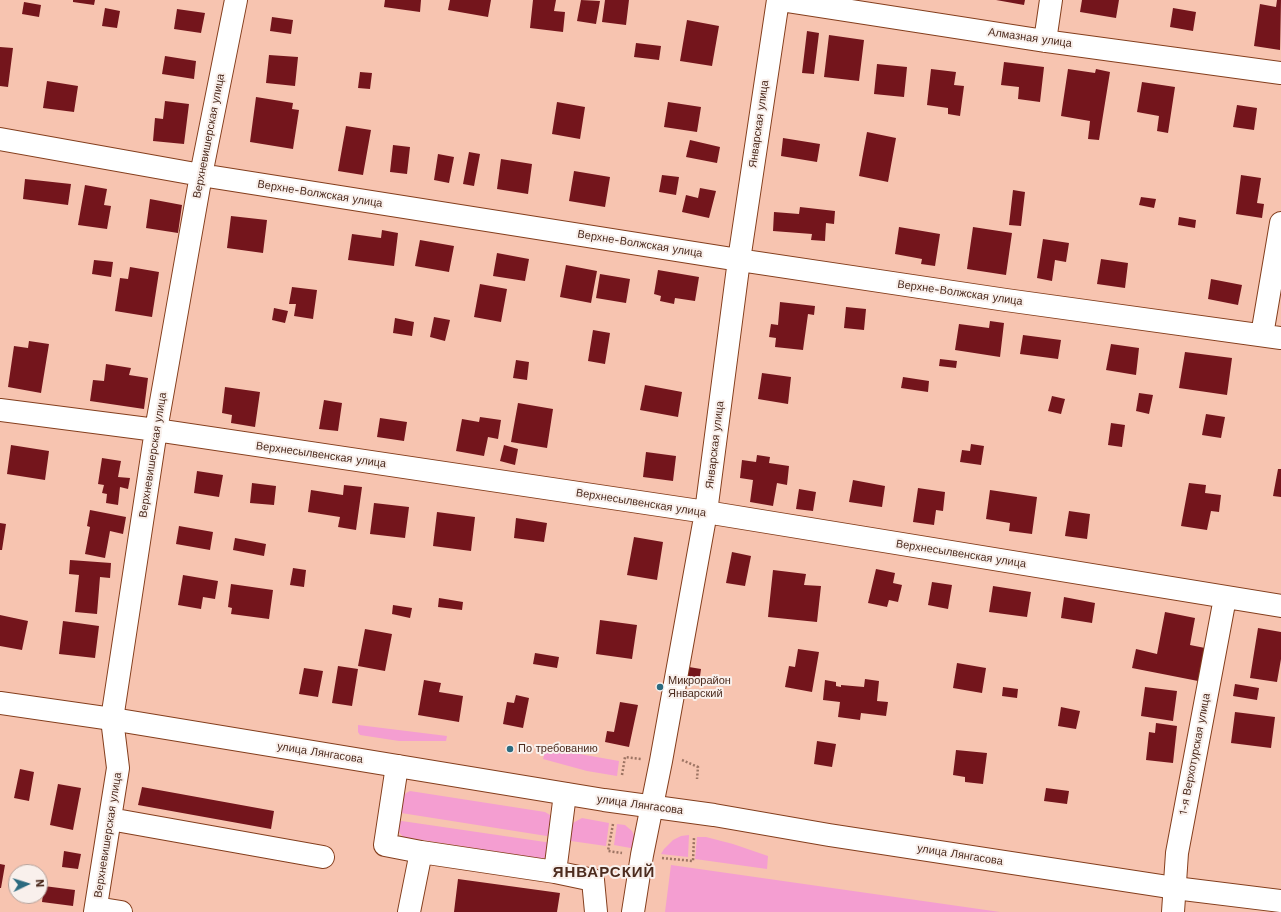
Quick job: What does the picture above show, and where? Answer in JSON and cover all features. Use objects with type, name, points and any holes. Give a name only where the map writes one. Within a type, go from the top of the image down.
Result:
[{"type":"street","name":"Верхневишерская улица","points":[[96,910],[118,768],[112,719],[156,430],[201,175],[236,0]]},
{"type":"street","name":"Алмазная улица","points":[[779,0],[1044,41],[1281,72]]},
{"type":"street","name":"Январская улица","points":[[633,912],[642,855],[653,806],[706,512],[739,260],[779,0]]},
{"type":"street","points":[[1044,41],[1051,0]]},
{"type":"street","name":"Верхне-Волжская улица","points":[[0,139],[201,175],[739,260],[1006,300],[1272,337]]},
{"type":"street","points":[[1272,337],[1281,223]]},
{"type":"street","name":"Верхнесылвенская улица","points":[[0,410],[156,430],[706,512],[1281,606]]},
{"type":"street","name":"1-я Верхотурская улица","points":[[1173,912],[1177,853],[1225,598]]},
{"type":"street","name":"улица Лянгасова","points":[[0,703],[112,719],[565,794],[714,815],[829,835],[1175,888],[1281,901]]},
{"type":"street","points":[[397,766],[385,845],[421,852],[555,872],[593,880],[596,912]]},
{"type":"street","points":[[555,872],[565,794]]},
{"type":"street","points":[[110,819],[323,857]]},
{"type":"street","points":[[409,912],[421,852]]},
{"type":"street","points":[[96,910],[121,912]]},
{"type":"path","points":[[622,775],[625,757],[648,759]]},
{"type":"path","points":[[680,760],[698,767],[697,779]]},
{"type":"path","points":[[613,824],[608,851],[628,853]]},
{"type":"path","points":[[661,858],[693,861],[694,838]]},
{"type":"shaded area","points":[[358,725],[447,736],[446,741],[399,741],[360,735],[358,732]]},
{"type":"shaded area","points":[[546,748],[619,761],[617,776],[587,771],[543,759]]},
{"type":"shaded area","points":[[410,791],[545,812],[550,815],[553,837],[395,812],[401,799]]},
{"type":"shaded area","points":[[582,818],[609,823],[606,846],[564,840],[569,825]]},
{"type":"shaded area","points":[[395,820],[552,843],[550,854],[545,858],[537,858],[403,837],[398,831]]},
{"type":"shaded area","points":[[617,824],[625,825],[632,831],[635,838],[636,849],[614,845]]},
{"type":"shaded area","points":[[689,835],[688,857],[661,854],[673,840],[681,836]]},
{"type":"shaded area","points":[[697,837],[706,837],[733,844],[768,856],[767,869],[695,859]]},
{"type":"shaded area","points":[[671,865],[1000,912],[665,912]]},
{"type":"building","points":[[73,0],[95,0],[94,5],[73,2]]},
{"type":"building","points":[[385,0],[421,0],[420,12],[384,7]]},
{"type":"building","points":[[450,0],[491,0],[488,17],[448,10]]},
{"type":"building","points":[[533,0],[556,0],[554,11],[565,12],[563,32],[530,28]]},
{"type":"building","points":[[581,0],[600,1],[596,24],[577,21]]},
{"type":"building","points":[[605,0],[629,0],[626,25],[602,22]]},
{"type":"building","points":[[996,0],[1025,0],[1024,5]]},
{"type":"building","points":[[1082,0],[1119,0],[1116,18],[1080,12]]},
{"type":"building","points":[[1277,0],[1281,0],[1280,50],[1254,46],[1260,4],[1276,7]]},
{"type":"building","points":[[24,2],[41,5],[39,17],[22,14]]},
{"type":"building","points":[[105,8],[120,11],[117,28],[102,26]]},
{"type":"building","points":[[1173,8],[1196,12],[1193,31],[1170,27]]},
{"type":"building","points":[[177,9],[205,13],[201,33],[174,29]]},
{"type":"building","points":[[272,17],[293,20],[291,34],[270,31]]},
{"type":"building","points":[[687,20],[719,26],[712,66],[680,61]]},
{"type":"building","points":[[807,31],[819,33],[814,74],[802,73]]},
{"type":"building","points":[[829,35],[864,40],[859,81],[824,77]]},
{"type":"building","points":[[636,43],[661,46],[659,60],[634,57]]},
{"type":"building","points":[[0,47],[13,48],[8,87],[0,86]]},
{"type":"building","points":[[269,55],[298,57],[295,86],[266,83]]},
{"type":"building","points":[[165,56],[196,61],[194,79],[162,74]]},
{"type":"building","points":[[1004,62],[1044,67],[1040,102],[1018,99],[1019,87],[1001,85]]},
{"type":"building","points":[[877,64],[907,67],[904,97],[874,94]]},
{"type":"building","points":[[931,69],[956,72],[954,85],[964,86],[960,116],[948,114],[948,108],[927,105]]},
{"type":"building","points":[[1068,69],[1095,73],[1096,69],[1110,72],[1099,140],[1088,139],[1090,121],[1061,116]]},
{"type":"building","points":[[360,72],[372,73],[370,89],[358,88]]},
{"type":"building","points":[[47,81],[78,86],[74,112],[43,108]]},
{"type":"building","points":[[1142,82],[1175,87],[1168,133],[1157,131],[1159,116],[1137,112]]},
{"type":"building","points":[[256,97],[293,103],[292,109],[299,110],[293,149],[250,142]]},
{"type":"building","points":[[165,101],[189,104],[184,144],[153,141],[155,118],[163,119]]},
{"type":"building","points":[[557,102],[585,107],[580,139],[552,134]]},
{"type":"building","points":[[668,102],[701,107],[697,132],[664,127]]},
{"type":"building","points":[[1237,105],[1257,108],[1254,130],[1233,127]]},
{"type":"building","points":[[346,126],[371,130],[363,175],[338,171]]},
{"type":"building","points":[[867,132],[896,138],[888,182],[859,176]]},
{"type":"building","points":[[783,138],[820,144],[817,162],[781,156]]},
{"type":"building","points":[[690,140],[720,147],[717,163],[686,157]]},
{"type":"building","points":[[393,145],[410,147],[407,174],[390,172]]},
{"type":"building","points":[[469,152],[480,154],[474,186],[463,184]]},
{"type":"building","points":[[438,154],[454,157],[449,183],[434,180]]},
{"type":"building","points":[[501,159],[532,164],[528,194],[497,189]]},
{"type":"building","points":[[574,171],[610,177],[605,207],[569,201]]},
{"type":"building","points":[[662,175],[679,177],[676,195],[659,192]]},
{"type":"building","points":[[1241,175],[1261,178],[1257,203],[1264,204],[1262,218],[1236,214]]},
{"type":"building","points":[[25,179],[71,184],[68,205],[23,199]]},
{"type":"building","points":[[85,185],[107,189],[104,205],[111,206],[107,229],[78,225]]},
{"type":"building","points":[[700,188],[716,191],[709,218],[682,212],[686,195],[698,198]]},
{"type":"building","points":[[1013,190],[1025,192],[1021,226],[1009,225]]},
{"type":"building","points":[[1141,197],[1156,199],[1154,208],[1139,205]]},
{"type":"building","points":[[150,199],[182,205],[178,233],[146,228]]},
{"type":"building","points":[[800,207],[835,211],[834,224],[826,223],[825,241],[811,240],[812,234],[773,231],[774,212],[799,214]]},
{"type":"building","points":[[231,216],[267,220],[263,253],[227,248]]},
{"type":"building","points":[[1179,217],[1196,220],[1195,228],[1178,225]]},
{"type":"building","points":[[899,227],[940,234],[935,266],[921,264],[922,259],[895,254]]},
{"type":"building","points":[[973,227],[1012,233],[1006,275],[967,269]]},
{"type":"building","points":[[382,230],[398,233],[394,266],[348,260],[352,234],[381,238]]},
{"type":"building","points":[[1043,239],[1069,243],[1066,262],[1055,260],[1052,281],[1037,278]]},
{"type":"building","points":[[420,240],[454,246],[449,272],[415,266]]},
{"type":"building","points":[[497,253],[529,259],[525,281],[493,276]]},
{"type":"building","points":[[1101,259],[1128,263],[1125,288],[1097,284]]},
{"type":"building","points":[[94,260],[113,262],[111,277],[92,274]]},
{"type":"building","points":[[566,265],[597,271],[591,303],[560,297]]},
{"type":"building","points":[[130,267],[159,272],[152,317],[115,311],[120,278],[128,279]]},
{"type":"building","points":[[658,270],[699,277],[695,301],[675,298],[674,304],[660,301],[661,296],[654,294]]},
{"type":"building","points":[[600,274],[630,279],[626,303],[596,298]]},
{"type":"building","points":[[1211,279],[1242,285],[1238,305],[1208,299]]},
{"type":"building","points":[[480,284],[507,289],[501,322],[474,317]]},
{"type":"building","points":[[292,287],[317,290],[313,319],[294,316],[296,304],[289,304]]},
{"type":"building","points":[[780,302],[815,306],[814,315],[808,314],[803,350],[775,347],[776,338],[769,337],[771,324],[778,325]]},
{"type":"building","points":[[846,307],[866,309],[864,330],[844,328]]},
{"type":"building","points":[[274,308],[288,311],[285,323],[272,320]]},
{"type":"building","points":[[434,317],[450,320],[445,341],[430,337]]},
{"type":"building","points":[[395,318],[414,322],[412,336],[393,333]]},
{"type":"building","points":[[990,321],[1004,323],[1000,357],[955,350],[959,324],[989,328]]},
{"type":"building","points":[[593,330],[610,333],[605,364],[588,361]]},
{"type":"building","points":[[1023,335],[1061,340],[1058,359],[1020,354]]},
{"type":"building","points":[[29,341],[49,344],[41,393],[8,387],[14,346],[28,348]]},
{"type":"building","points":[[1111,344],[1139,348],[1136,375],[1106,370]]},
{"type":"building","points":[[1185,352],[1232,358],[1227,395],[1179,388]]},
{"type":"building","points":[[940,359],[957,361],[956,368],[939,366]]},
{"type":"building","points":[[516,360],[529,362],[527,380],[513,378]]},
{"type":"building","points":[[106,364],[131,368],[129,375],[148,378],[144,409],[90,401],[93,380],[104,381]]},
{"type":"building","points":[[762,373],[791,377],[788,404],[758,399]]},
{"type":"building","points":[[903,377],[929,381],[928,392],[901,388]]},
{"type":"building","points":[[645,385],[682,392],[678,417],[640,410]]},
{"type":"building","points":[[225,387],[260,392],[255,427],[231,423],[232,415],[222,413]]},
{"type":"building","points":[[1139,393],[1153,395],[1149,414],[1136,411]]},
{"type":"building","points":[[1052,396],[1065,399],[1061,414],[1048,411]]},
{"type":"building","points":[[324,400],[342,403],[338,431],[319,429]]},
{"type":"building","points":[[518,403],[553,409],[547,448],[511,442]]},
{"type":"building","points":[[1206,414],[1225,417],[1221,438],[1202,435]]},
{"type":"building","points":[[480,417],[501,420],[498,439],[488,437],[484,456],[456,451],[462,419],[479,422]]},
{"type":"building","points":[[380,418],[407,422],[404,441],[377,437]]},
{"type":"building","points":[[1111,423],[1125,425],[1122,447],[1108,445]]},
{"type":"building","points":[[971,444],[984,446],[981,465],[960,462],[962,450],[970,451]]},
{"type":"building","points":[[11,445],[49,451],[45,480],[7,474]]},
{"type":"building","points":[[504,445],[518,449],[515,465],[500,461]]},
{"type":"building","points":[[646,452],[676,456],[673,481],[643,477]]},
{"type":"building","points":[[757,455],[770,457],[769,463],[789,466],[787,485],[777,483],[773,506],[750,502],[753,480],[740,478],[742,460],[756,462]]},
{"type":"building","points":[[102,458],[121,461],[118,477],[130,478],[128,489],[120,487],[118,505],[106,503],[107,494],[102,493],[104,485],[98,484]]},
{"type":"building","points":[[1278,469],[1281,469],[1281,497],[1273,496]]},
{"type":"building","points":[[197,471],[223,475],[219,497],[194,493]]},
{"type":"building","points":[[853,480],[885,486],[882,507],[849,502]]},
{"type":"building","points":[[252,483],[276,486],[274,505],[250,503]]},
{"type":"building","points":[[1189,483],[1206,485],[1205,493],[1221,495],[1219,512],[1211,511],[1207,530],[1181,526]]},
{"type":"building","points":[[344,485],[362,487],[356,530],[338,527],[340,517],[308,512],[311,490],[343,495]]},
{"type":"building","points":[[918,488],[945,492],[943,511],[936,510],[934,525],[913,522]]},
{"type":"building","points":[[799,489],[816,492],[813,511],[796,509]]},
{"type":"building","points":[[990,490],[1037,497],[1032,534],[1009,531],[1010,523],[986,519]]},
{"type":"building","points":[[374,503],[409,507],[405,538],[370,534]]},
{"type":"building","points":[[90,510],[126,517],[123,534],[110,531],[105,558],[85,554],[90,527],[87,526]]},
{"type":"building","points":[[1069,511],[1090,514],[1087,539],[1065,536]]},
{"type":"building","points":[[437,512],[475,517],[471,551],[433,546]]},
{"type":"building","points":[[516,518],[547,523],[544,542],[514,538]]},
{"type":"building","points":[[0,523],[6,524],[2,550],[0,550]]},
{"type":"building","points":[[179,526],[213,532],[210,550],[176,544]]},
{"type":"building","points":[[634,537],[663,542],[657,580],[627,575]]},
{"type":"building","points":[[235,538],[266,544],[264,556],[233,550]]},
{"type":"building","points":[[732,552],[751,556],[745,586],[726,583]]},
{"type":"building","points":[[70,560],[111,563],[110,578],[100,577],[97,614],[75,612],[79,575],[69,574]]},
{"type":"building","points":[[293,568],[306,570],[304,587],[290,585]]},
{"type":"building","points":[[876,569],[895,573],[893,583],[902,585],[898,602],[889,600],[887,607],[868,603]]},
{"type":"building","points":[[773,570],[806,574],[804,585],[821,586],[817,622],[768,617]]},
{"type":"building","points":[[183,575],[218,581],[215,599],[203,597],[201,609],[178,605]]},
{"type":"building","points":[[932,582],[952,585],[948,609],[928,605]]},
{"type":"building","points":[[231,584],[273,590],[269,619],[231,614],[232,608],[228,607]]},
{"type":"building","points":[[993,586],[1031,592],[1027,617],[989,612]]},
{"type":"building","points":[[1064,597],[1095,603],[1092,623],[1061,618]]},
{"type":"building","points":[[439,598],[463,602],[462,610],[438,607]]},
{"type":"building","points":[[393,605],[412,608],[410,618],[392,614]]},
{"type":"building","points":[[1165,612],[1195,618],[1190,645],[1205,648],[1198,681],[1132,668],[1136,649],[1157,654]]},
{"type":"building","points":[[0,615],[28,621],[22,650],[0,646]]},
{"type":"building","points":[[600,620],[637,625],[632,659],[596,654]]},
{"type":"building","points":[[63,621],[99,626],[95,658],[59,654]]},
{"type":"building","points":[[1258,628],[1281,632],[1281,659],[1277,682],[1250,678]]},
{"type":"building","points":[[365,629],[392,634],[385,671],[358,666]]},
{"type":"building","points":[[798,649],[819,652],[812,692],[785,687],[789,666],[795,667]]},
{"type":"building","points":[[535,653],[559,657],[557,668],[533,664]]},
{"type":"building","points":[[957,663],[986,668],[982,693],[953,688]]},
{"type":"building","points":[[338,666],[358,669],[352,706],[332,703]]},
{"type":"building","points":[[689,667],[701,669],[699,683],[686,681]]},
{"type":"building","points":[[304,668],[323,671],[318,697],[299,694]]},
{"type":"building","points":[[865,679],[879,681],[877,701],[888,702],[886,716],[861,713],[860,720],[838,717],[840,702],[823,700],[825,680],[836,682],[836,686],[841,687],[841,685],[864,687]]},
{"type":"building","points":[[424,680],[441,683],[439,692],[463,696],[459,722],[418,715]]},
{"type":"building","points":[[1235,684],[1259,688],[1257,700],[1233,696]]},
{"type":"building","points":[[1003,687],[1018,689],[1017,698],[1002,696]]},
{"type":"building","points":[[1145,687],[1177,691],[1173,721],[1141,716]]},
{"type":"building","points":[[516,695],[529,698],[523,728],[503,724],[507,702],[514,703]]},
{"type":"building","points":[[620,702],[638,705],[629,747],[605,742],[607,731],[614,732]]},
{"type":"building","points":[[1061,707],[1080,711],[1076,729],[1058,726]]},
{"type":"building","points":[[1235,712],[1275,717],[1271,748],[1231,743]]},
{"type":"building","points":[[1156,723],[1177,726],[1173,763],[1146,760],[1149,732],[1155,733]]},
{"type":"building","points":[[817,741],[836,744],[832,767],[814,764]]},
{"type":"building","points":[[956,750],[987,753],[983,784],[965,782],[965,777],[953,775]]},
{"type":"building","points":[[20,769],[34,772],[29,801],[14,798]]},
{"type":"building","points":[[58,784],[81,788],[73,830],[50,825]]},
{"type":"building","points":[[142,787],[274,811],[271,829],[138,805]]},
{"type":"building","points":[[1046,788],[1069,791],[1067,804],[1044,801]]},
{"type":"building","points":[[64,851],[81,854],[78,869],[62,867]]},
{"type":"building","points":[[0,864],[5,865],[1,888],[0,888]]},
{"type":"building","points":[[458,879],[560,893],[557,912],[454,912]]},
{"type":"building","points":[[48,887],[75,890],[73,906],[48,903]]},
{"type":"place","name":"Микрорайон Январский","points":[[660,687]]},
{"type":"place","name":"По требованию","points":[[510,749]]},
{"type":"district","name":"ЯНВАРСКИЙ","points":[[604,873]]}]
